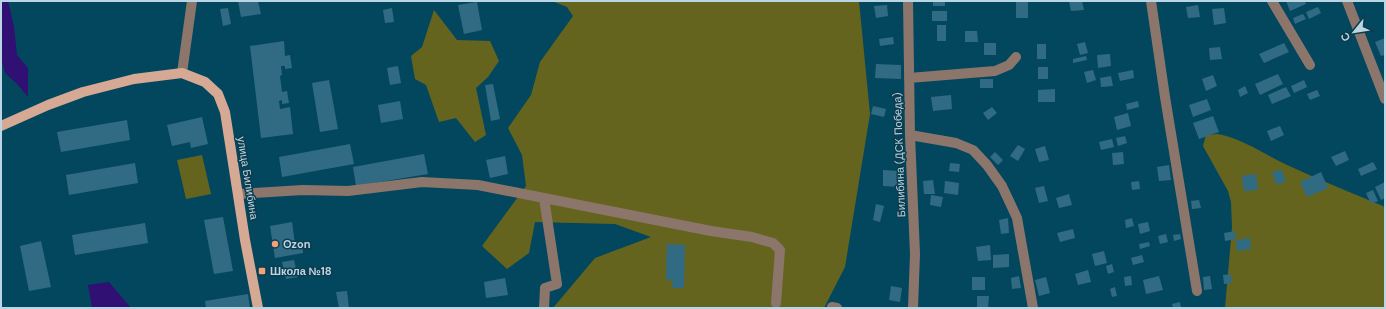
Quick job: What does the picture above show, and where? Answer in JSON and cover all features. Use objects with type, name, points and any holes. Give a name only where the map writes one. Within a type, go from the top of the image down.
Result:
[{"type":"main road","name":"улица Билибина","points":[[1,126],[48,105],[83,92],[134,79],[182,73],[205,82],[218,94],[225,112],[245,240],[258,308]]},
{"type":"street","points":[[182,73],[192,1]]},
{"type":"street","name":"Билибина (ДСК Победа)","points":[[908,1],[910,135],[915,254],[913,308]]},
{"type":"street","points":[[1151,1],[1196,291]]},
{"type":"street","points":[[1272,1],[1310,65]]},
{"type":"street","points":[[1347,1],[1382,80],[1385,100]]},
{"type":"street","points":[[909,78],[995,71],[1008,65],[1016,57]]},
{"type":"street","points":[[910,135],[956,143],[973,150],[987,165],[1002,186],[1017,218],[1033,308]]},
{"type":"street","points":[[238,194],[303,190],[348,191],[422,182],[478,185],[711,231],[752,237],[773,243],[780,250],[776,303]]},
{"type":"street","points":[[544,198],[557,284],[545,288],[544,308]]},
{"type":"street","points":[[832,308],[837,308]]},
{"type":"shaded area","points":[[1,1],[8,1],[14,27],[17,55],[28,68],[28,97],[5,73],[1,58]]},
{"type":"shaded area","points":[[552,1],[859,1],[870,114],[845,267],[824,308],[553,308],[595,258],[651,237],[615,224],[535,222],[529,253],[507,269],[482,246],[526,186],[522,155],[508,128],[531,95],[540,62],[573,16],[567,7]]},
{"type":"shaded area","points":[[434,10],[457,40],[490,41],[499,61],[488,77],[476,88],[486,135],[475,142],[456,118],[439,122],[426,85],[415,79],[411,56],[422,47]]},
{"type":"shaded area","points":[[1218,134],[1236,139],[1297,170],[1383,206],[1385,209],[1385,308],[1225,308],[1232,227],[1231,202],[1228,191],[1203,146],[1206,135]]},
{"type":"shaded area","points":[[202,155],[211,194],[186,199],[177,160]]},
{"type":"shaded area","points":[[109,282],[131,308],[92,308],[88,285]]},
{"type":"building","points":[[238,1],[258,1],[261,14],[241,17]]},
{"type":"building","points":[[933,1],[945,1],[945,6],[933,6]]},
{"type":"building","points":[[1069,1],[1082,1],[1084,10],[1071,11]]},
{"type":"building","points":[[1286,1],[1305,1],[1306,4],[1290,11]]},
{"type":"building","points":[[477,2],[482,30],[464,34],[458,5]]},
{"type":"building","points":[[1016,2],[1028,2],[1028,18],[1016,18]]},
{"type":"building","points":[[887,5],[888,16],[876,18],[874,6]]},
{"type":"building","points":[[1198,5],[1200,17],[1188,18],[1186,7]]},
{"type":"building","points":[[1318,7],[1321,13],[1309,19],[1306,12]]},
{"type":"building","points":[[228,8],[231,24],[223,26],[220,9]]},
{"type":"building","points":[[392,8],[394,22],[385,23],[383,10]]},
{"type":"building","points":[[1224,8],[1226,23],[1214,25],[1212,9]]},
{"type":"building","points":[[932,11],[947,11],[947,21],[932,21]]},
{"type":"building","points":[[1303,14],[1306,19],[1295,24],[1293,18]]},
{"type":"building","points":[[937,25],[946,25],[946,41],[937,41]]},
{"type":"building","points":[[965,31],[977,31],[978,42],[965,42]]},
{"type":"building","points":[[893,37],[894,44],[880,46],[879,39]]},
{"type":"building","points":[[1385,38],[1385,55],[1381,56],[1375,42]]},
{"type":"building","points":[[284,41],[285,56],[290,55],[292,68],[285,69],[285,66],[281,66],[282,75],[280,76],[282,92],[287,91],[289,103],[282,104],[282,100],[279,101],[280,109],[290,107],[293,134],[261,138],[250,46]]},
{"type":"building","points":[[1085,42],[1088,53],[1080,55],[1077,44]]},
{"type":"building","points":[[984,43],[996,43],[996,55],[984,55]]},
{"type":"building","points":[[1284,43],[1289,52],[1264,63],[1259,54]]},
{"type":"building","points":[[1037,44],[1046,44],[1046,59],[1037,59]]},
{"type":"building","points":[[1220,47],[1222,59],[1210,60],[1209,48]]},
{"type":"building","points":[[1110,54],[1111,66],[1098,68],[1097,55]]},
{"type":"building","points":[[1086,56],[1087,60],[1073,63],[1073,59]]},
{"type":"building","points":[[876,64],[901,65],[901,79],[875,78]]},
{"type":"building","points":[[398,66],[401,83],[390,85],[387,68]]},
{"type":"building","points":[[1038,67],[1048,67],[1048,79],[1038,79]]},
{"type":"building","points":[[1093,70],[1096,80],[1087,83],[1084,72]]},
{"type":"building","points":[[1133,70],[1134,78],[1120,81],[1118,73]]},
{"type":"building","points":[[1278,74],[1283,84],[1260,95],[1255,84]]},
{"type":"building","points":[[1213,75],[1217,86],[1206,91],[1202,79]]},
{"type":"building","points":[[1111,76],[1113,86],[1101,87],[1100,78]]},
{"type":"building","points":[[980,79],[993,79],[993,88],[980,88]]},
{"type":"building","points":[[329,80],[338,129],[320,132],[312,83]]},
{"type":"building","points":[[1304,80],[1307,87],[1294,93],[1291,86]]},
{"type":"building","points":[[493,84],[500,119],[491,121],[485,85]]},
{"type":"building","points":[[1245,86],[1248,93],[1240,97],[1238,90]]},
{"type":"building","points":[[1286,87],[1291,96],[1272,104],[1268,95]]},
{"type":"building","points":[[1055,89],[1055,102],[1038,102],[1038,90]]},
{"type":"building","points":[[1317,90],[1320,96],[1310,100],[1307,94]]},
{"type":"building","points":[[951,95],[952,109],[933,111],[931,97]]},
{"type":"building","points":[[1207,99],[1211,110],[1193,117],[1189,105]]},
{"type":"building","points":[[400,101],[403,119],[381,123],[378,105]]},
{"type":"building","points":[[1138,101],[1139,107],[1127,110],[1126,104]]},
{"type":"building","points":[[873,106],[886,109],[884,117],[871,114]]},
{"type":"building","points":[[992,107],[997,113],[988,120],[983,113]]},
{"type":"building","points":[[1128,113],[1131,126],[1117,130],[1114,117]]},
{"type":"building","points":[[1213,116],[1219,132],[1199,139],[1193,123]]},
{"type":"building","points":[[202,117],[208,144],[191,148],[190,142],[172,146],[167,125]]},
{"type":"building","points":[[127,120],[130,140],[61,152],[57,132]]},
{"type":"building","points":[[1280,126],[1284,135],[1271,141],[1267,131]]},
{"type":"building","points":[[1125,136],[1127,143],[1118,146],[1116,138]]},
{"type":"building","points":[[1112,139],[1114,147],[1101,150],[1099,142]]},
{"type":"building","points":[[350,144],[354,164],[282,177],[279,157]]},
{"type":"building","points":[[1018,145],[1025,149],[1018,161],[1010,156]]},
{"type":"building","points":[[1045,146],[1049,160],[1039,162],[1035,149]]},
{"type":"building","points":[[1345,151],[1349,160],[1336,166],[1331,157]]},
{"type":"building","points":[[995,152],[1003,160],[998,165],[990,157]]},
{"type":"building","points":[[1123,152],[1124,164],[1113,165],[1112,153]]},
{"type":"building","points":[[424,154],[428,174],[356,186],[353,167]]},
{"type":"building","points":[[505,156],[508,174],[490,178],[486,160]]},
{"type":"building","points":[[1373,162],[1377,169],[1361,176],[1358,169]]},
{"type":"building","points":[[135,163],[138,183],[69,195],[66,175]]},
{"type":"building","points":[[950,163],[960,164],[959,172],[949,171]]},
{"type":"building","points":[[1169,165],[1171,180],[1159,181],[1157,167]]},
{"type":"building","points":[[1281,169],[1286,181],[1277,185],[1272,173]]},
{"type":"building","points":[[883,170],[899,171],[900,187],[883,186]]},
{"type":"building","points":[[1321,172],[1328,188],[1307,197],[1300,182]]},
{"type":"building","points":[[1256,174],[1258,190],[1244,191],[1242,176]]},
{"type":"building","points":[[933,180],[935,194],[924,194],[923,181]]},
{"type":"building","points":[[945,181],[959,183],[958,195],[944,193]]},
{"type":"building","points":[[1139,181],[1140,189],[1132,190],[1131,182]]},
{"type":"building","points":[[1385,182],[1385,198],[1381,200],[1375,187]]},
{"type":"building","points":[[1044,186],[1048,201],[1039,203],[1035,188]]},
{"type":"building","points":[[1373,190],[1378,201],[1371,204],[1366,193]]},
{"type":"building","points":[[1069,194],[1072,205],[1059,208],[1056,198]]},
{"type":"building","points":[[931,195],[943,197],[941,207],[930,205]]},
{"type":"building","points":[[1199,200],[1201,208],[1192,209],[1191,201]]},
{"type":"building","points":[[876,204],[884,206],[880,222],[873,220]]},
{"type":"building","points":[[223,217],[233,271],[214,274],[204,220]]},
{"type":"building","points":[[1008,218],[1009,233],[1001,234],[999,220]]},
{"type":"building","points":[[1132,218],[1134,226],[1126,228],[1125,220]]},
{"type":"building","points":[[292,222],[295,244],[302,243],[303,253],[275,258],[270,226]]},
{"type":"building","points":[[1148,222],[1150,231],[1140,234],[1138,224]]},
{"type":"building","points":[[145,223],[148,243],[75,255],[72,235]]},
{"type":"building","points":[[1073,229],[1075,238],[1060,242],[1057,233]]},
{"type":"building","points":[[1235,231],[1236,239],[1225,241],[1224,233]]},
{"type":"building","points":[[1166,234],[1168,242],[1160,244],[1158,236]]},
{"type":"building","points":[[1180,234],[1181,239],[1174,241],[1173,235]]},
{"type":"building","points":[[1250,238],[1251,249],[1237,251],[1236,240]]},
{"type":"building","points":[[41,241],[51,287],[29,291],[20,246]]},
{"type":"building","points":[[1149,242],[1150,246],[1140,249],[1139,244]]},
{"type":"building","points":[[667,244],[685,245],[684,288],[672,288],[673,280],[666,280]]},
{"type":"building","points":[[990,245],[991,260],[978,261],[976,247]]},
{"type":"building","points":[[1104,251],[1107,263],[1095,266],[1092,254]]},
{"type":"building","points":[[1009,254],[1009,267],[993,268],[993,255]]},
{"type":"building","points":[[1142,255],[1144,262],[1133,265],[1131,258]]},
{"type":"building","points":[[294,260],[298,277],[286,279],[282,262]]},
{"type":"building","points":[[1112,264],[1114,272],[1108,274],[1106,266]]},
{"type":"building","points":[[1088,270],[1091,282],[1078,285],[1075,274]]},
{"type":"building","points":[[1231,274],[1232,283],[1224,284],[1223,275]]},
{"type":"building","points":[[1019,276],[1021,288],[1012,289],[1011,278]]},
{"type":"building","points":[[1131,276],[1132,285],[1125,286],[1124,277]]},
{"type":"building","points":[[1159,276],[1163,290],[1146,294],[1143,280]]},
{"type":"building","points":[[1210,276],[1212,289],[1204,290],[1203,277]]},
{"type":"building","points":[[972,277],[985,277],[985,290],[972,290]]},
{"type":"building","points":[[1046,277],[1050,293],[1039,296],[1035,280]]},
{"type":"building","points":[[505,278],[508,295],[486,298],[484,282]]},
{"type":"building","points":[[891,286],[902,288],[900,302],[889,300]]},
{"type":"building","points":[[1115,287],[1117,296],[1112,297],[1110,289]]},
{"type":"building","points":[[347,291],[349,308],[339,308],[336,292]]},
{"type":"building","points":[[248,294],[250,308],[206,308],[205,301]]},
{"type":"building","points":[[977,296],[989,296],[988,308],[977,308]]},
{"type":"building","points":[[1180,302],[1181,308],[1173,308],[1172,304]]},
{"type":"place","name":"Ozon","points":[[275,244]]},
{"type":"place","name":"Школа №18","points":[[262,271]]}]
